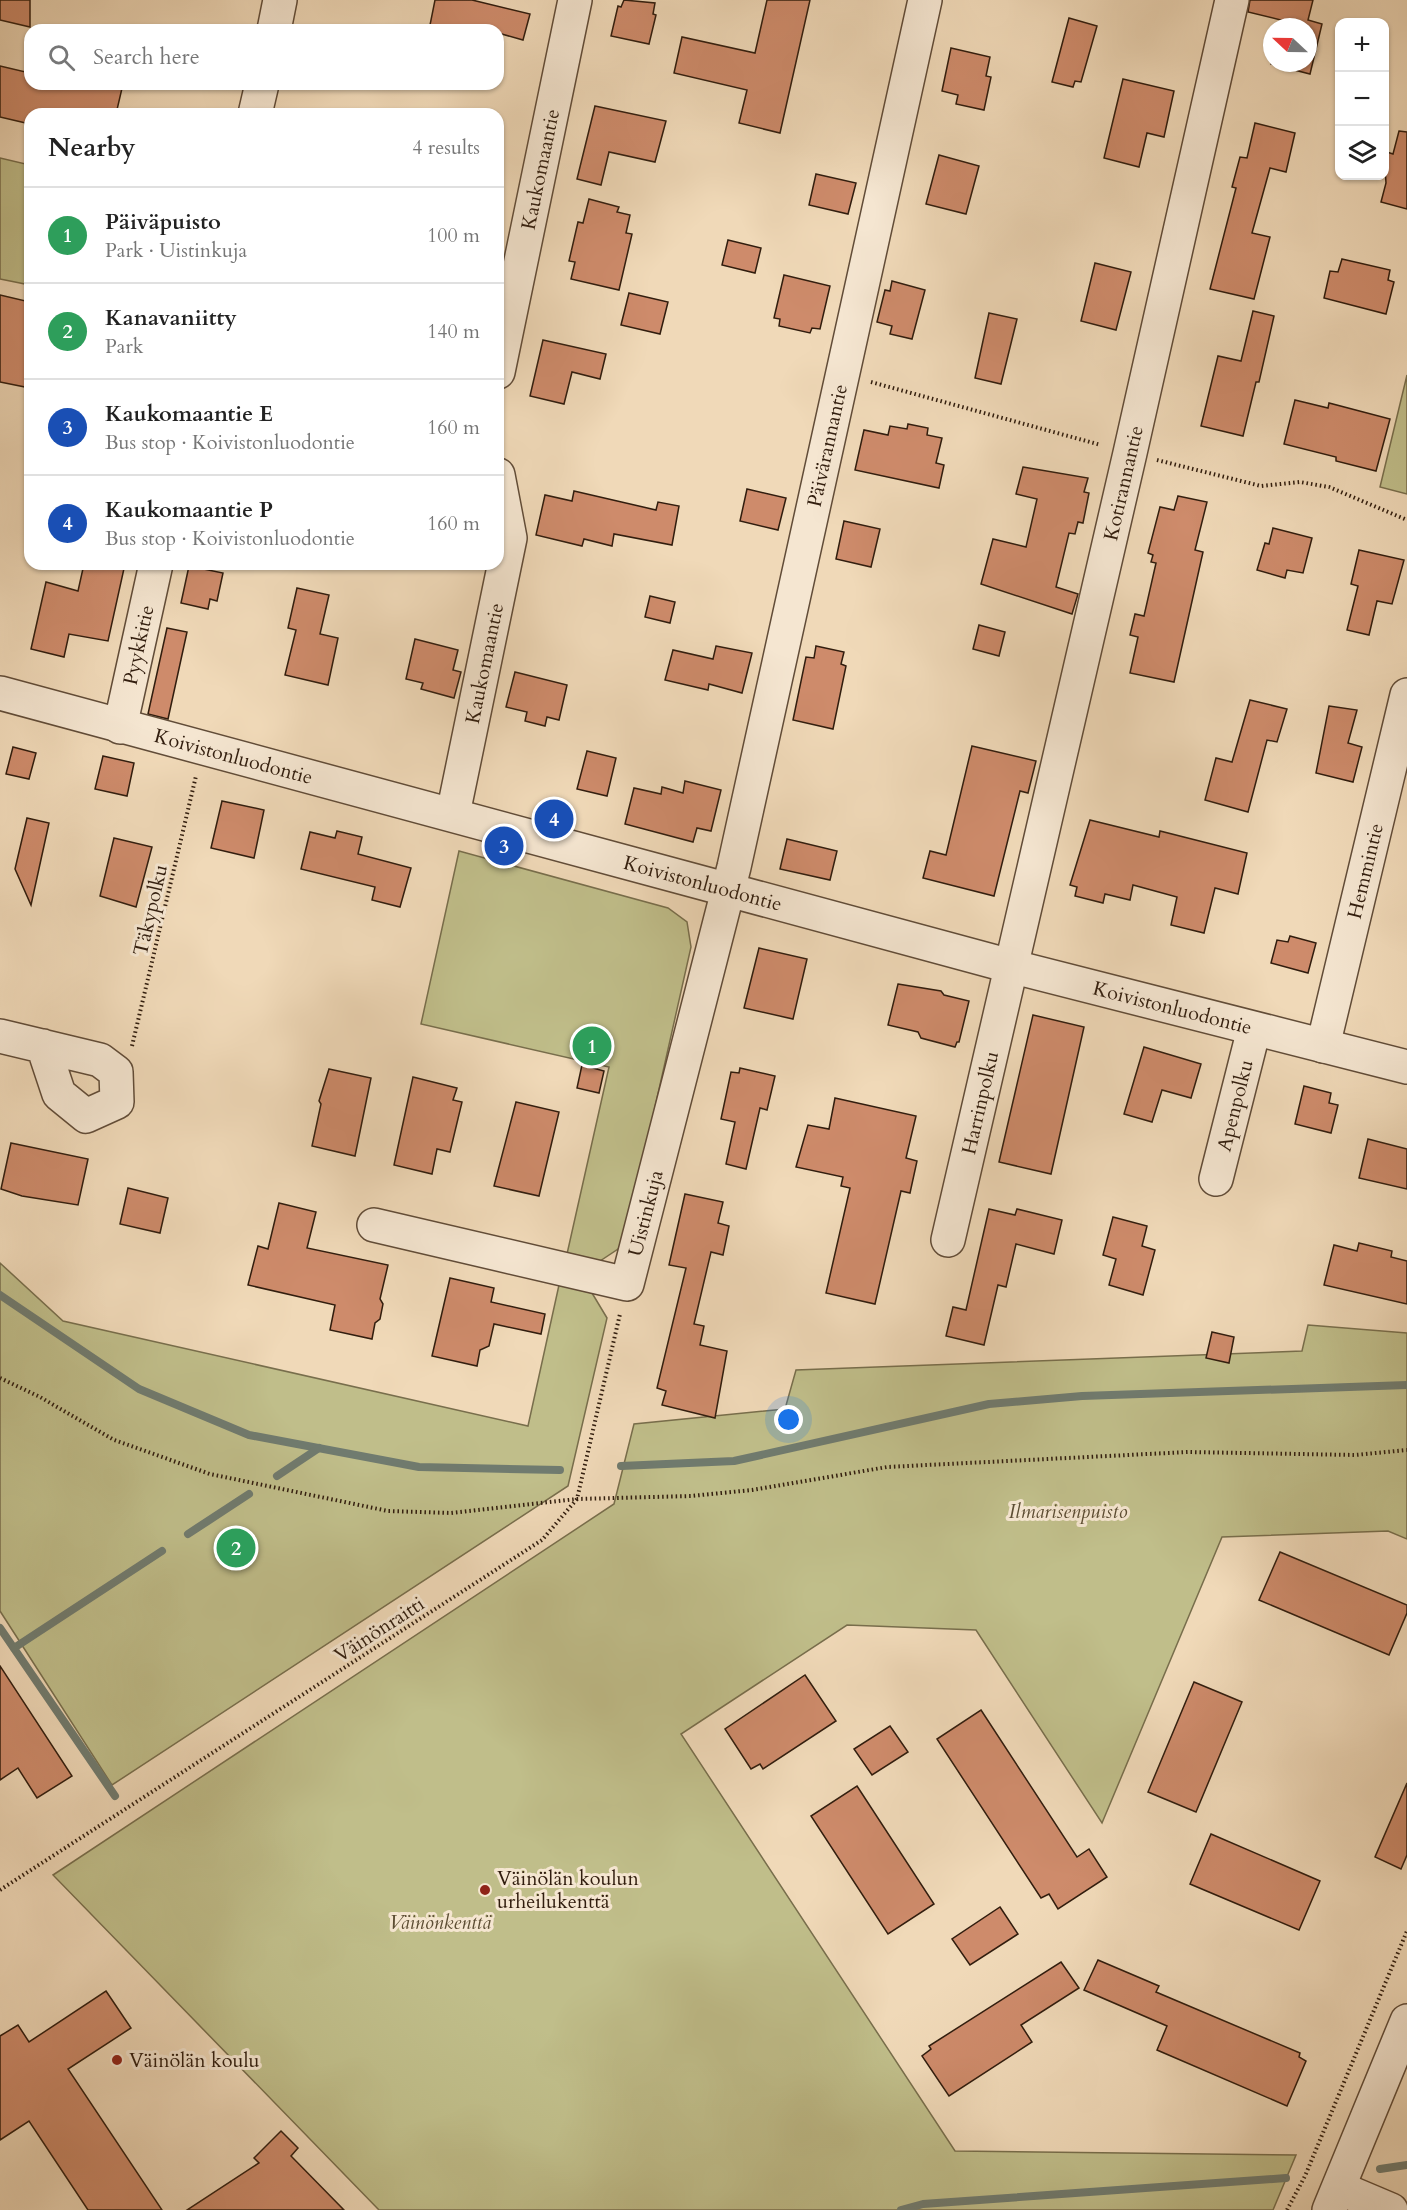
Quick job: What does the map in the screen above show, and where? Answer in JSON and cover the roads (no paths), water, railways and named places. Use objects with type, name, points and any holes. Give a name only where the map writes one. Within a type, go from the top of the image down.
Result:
[{"type":"street","points":[[275,24],[280,0]]},
{"type":"street","name":"Kaukomaantie","points":[[504,343],[575,0]]},
{"type":"street","name":"Päivärannantie","points":[[728,890],[925,0]]},
{"type":"street","name":"Kotirannantie","points":[[1010,966],[1128,465],[1232,0]]},
{"type":"street","points":[[256,108],[261,90]]},
{"type":"street","name":"Kaukomaantie","points":[[504,507],[510,538],[504,567]]},
{"type":"street","name":"Pyykkitie","points":[[120,727],[155,570]]},
{"type":"street","name":"Kaukomaantie","points":[[453,814],[503,570]]},
{"type":"street","name":"Koivistonluodontie","points":[[0,693],[1010,966],[1407,1067]]},
{"type":"street","name":"Hemmintie","points":[[1323,1046],[1407,695]]},
{"type":"street","name":"Uistinkuja","points":[[374,1225],[627,1284],[728,890]]},
{"type":"street","name":"Harrinpolku","points":[[948,1240],[1010,966]]},
{"type":"street","name":"Apenpolku","points":[[1216,1179],[1254,1029]]},
{"type":"street","points":[[0,1036],[43,1046],[100,1060],[116,1072],[117,1102],[87,1116],[59,1094],[43,1046]]},
{"type":"street","points":[[1390,2210],[1334,2199],[1407,2022]]},
{"type":"waterway","points":[[0,1295],[139,1389],[249,1435],[419,1467],[560,1470]]},
{"type":"waterway","points":[[621,1466],[734,1461],[989,1404],[1082,1396],[1407,1385]]},
{"type":"waterway","points":[[277,1476],[319,1448]]},
{"type":"waterway","points":[[188,1534],[249,1494]]},
{"type":"waterway","points":[[14,1648],[162,1551]]},
{"type":"waterway","points":[[0,1628],[115,1796]]},
{"type":"waterway","points":[[1380,2169],[1407,2165]]},
{"type":"waterway","points":[[901,2210],[923,2204],[1286,2178]]},
{"type":"place","name":"Kaukomaantie P","points":[[554,819]]},
{"type":"place","name":"Kaukomaantie E","points":[[504,846]]},
{"type":"place","name":"Päiväpuisto","points":[[592,1046]]},
{"type":"place","name":"Kanavaniitty","points":[[236,1548]]},
{"type":"place","name":"Väinölän koulun urheilukenttä","points":[[485,1890]]},
{"type":"place","name":"Väinölän koulu","points":[[117,2060]]},
{"type":"park label","name":"Ilmarisenpuisto","points":[[1068,1511]]},
{"type":"park label","name":"Väinönkenttä","points":[[440,1922]]}]
